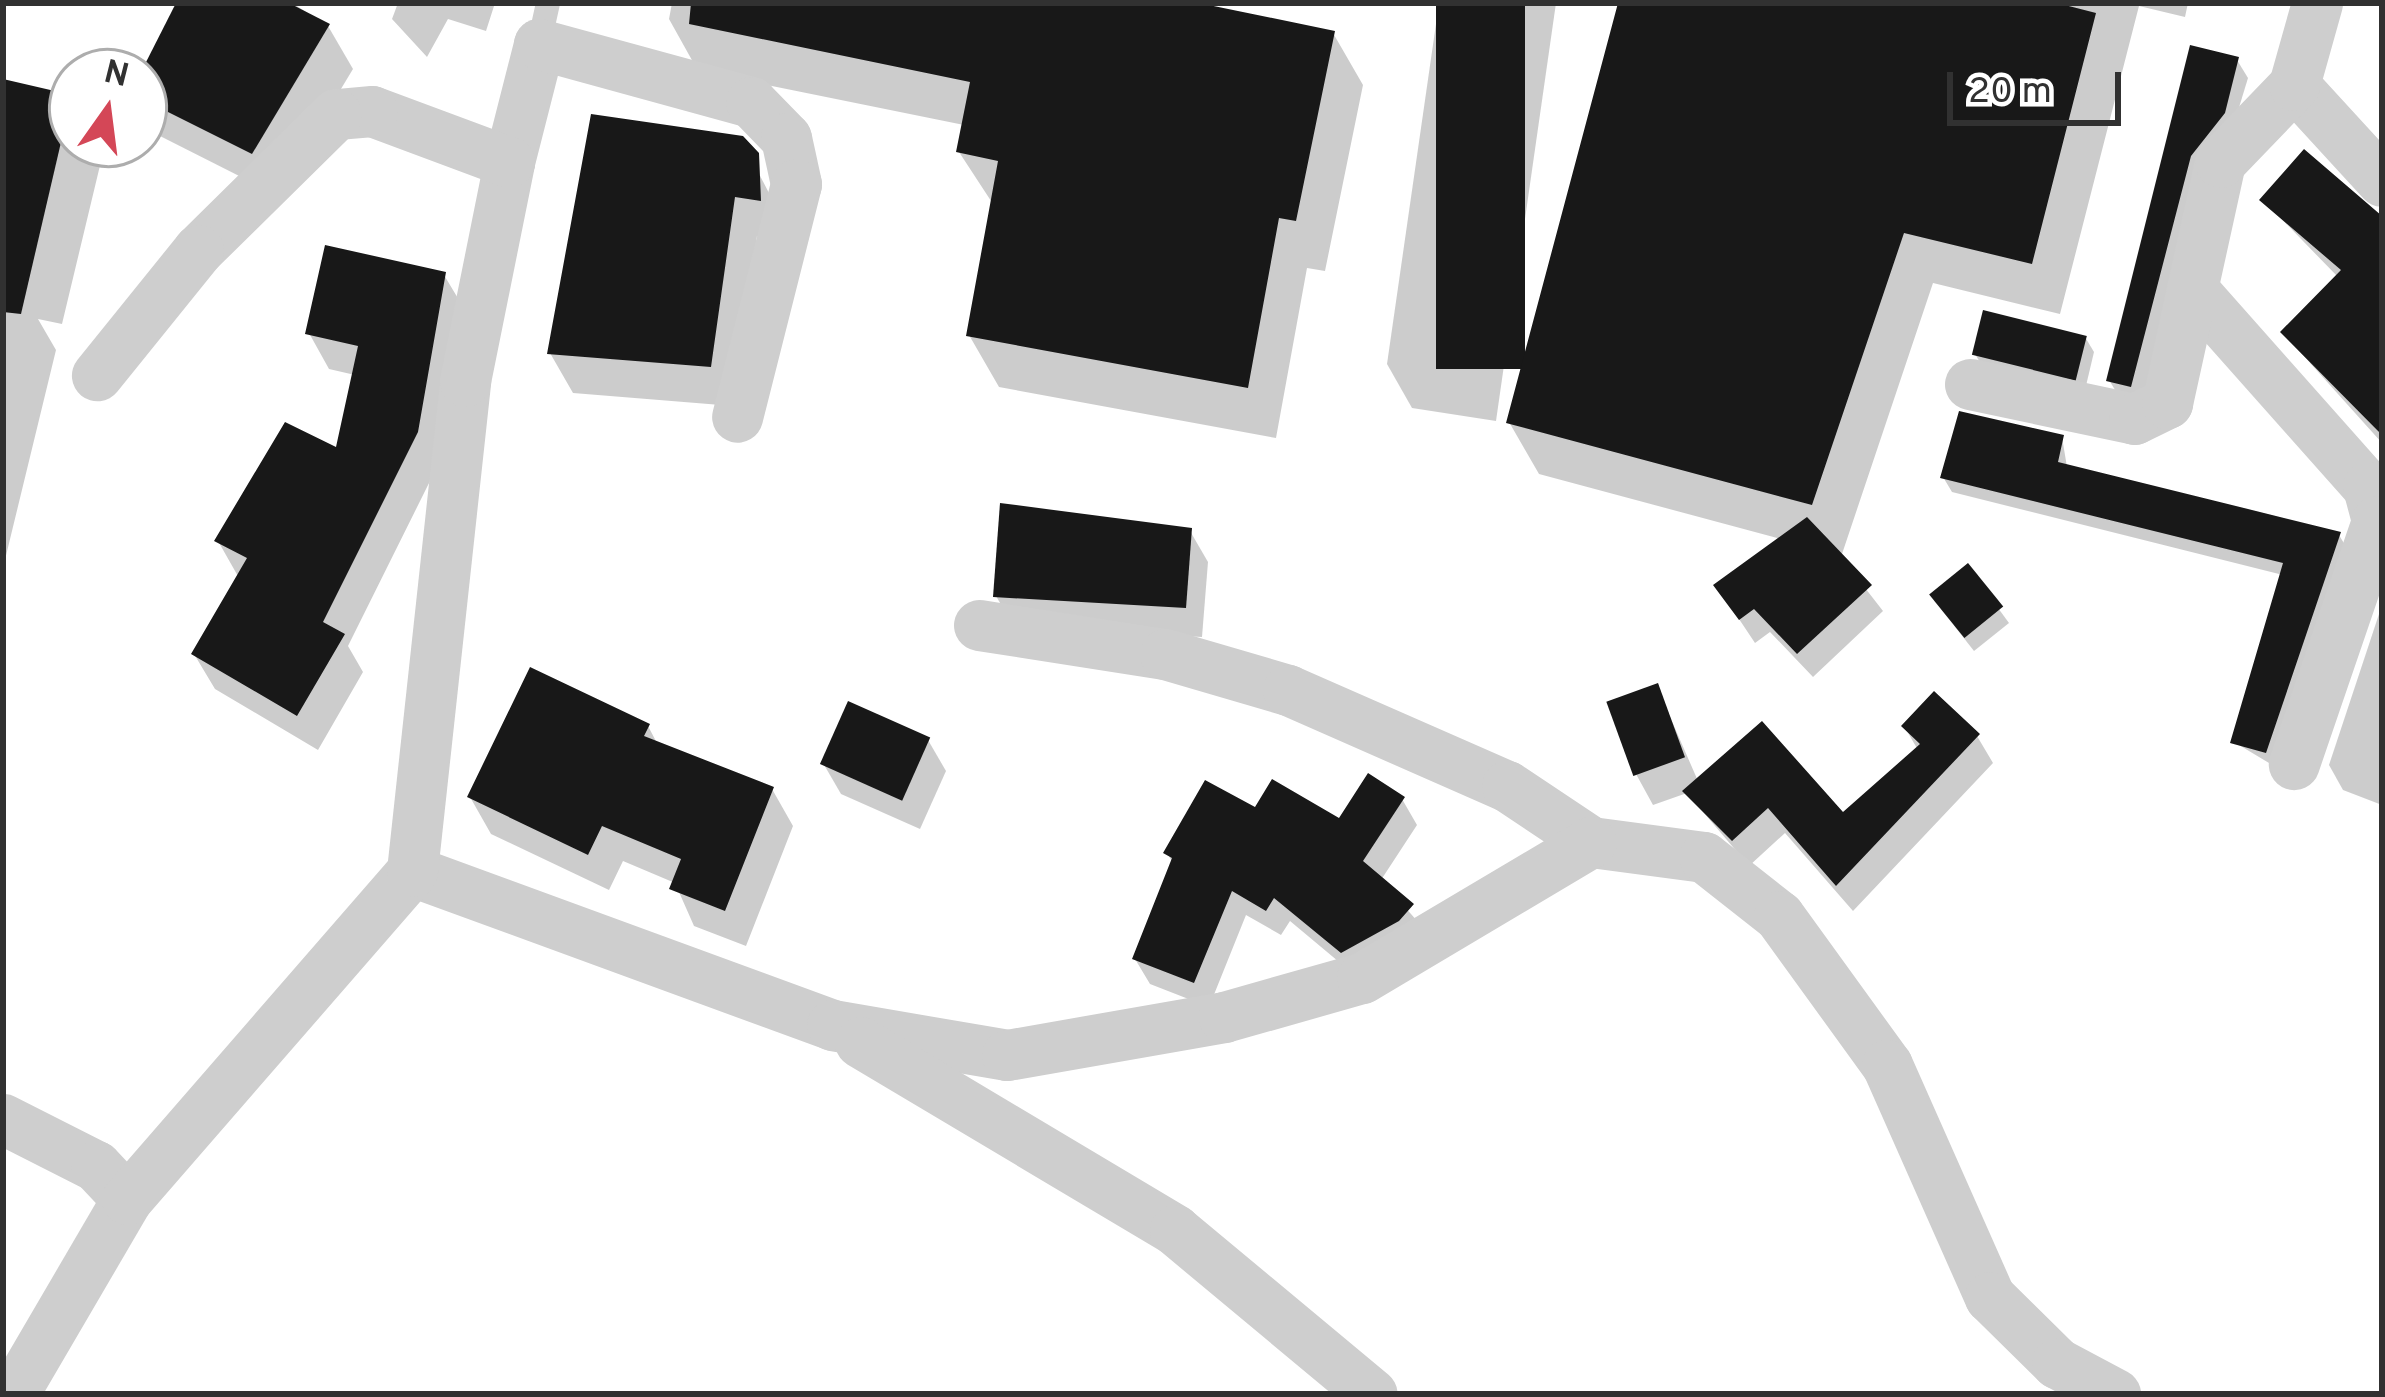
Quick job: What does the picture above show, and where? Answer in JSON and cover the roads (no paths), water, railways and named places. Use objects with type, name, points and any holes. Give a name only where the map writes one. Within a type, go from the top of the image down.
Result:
[{"type":"street","points":[[1970,385],[2134,419],[2167,403],[2220,162],[2294,85],[2317,3]]},
{"type":"street","points":[[13,1394],[127,1199],[412,871],[465,381],[509,162],[543,24],[751,102],[786,138],[796,184],[737,417]]},
{"type":"street","points":[[2294,85],[2382,181]]},
{"type":"street","points":[[98,375],[198,250],[336,115],[372,110],[509,162]]},
{"type":"street","points":[[2192,289],[2368,487],[2377,520],[2294,764]]},
{"type":"street","points":[[979,626],[1165,654],[1288,690],[1507,786],[1591,842],[1704,856],[1779,916],[1887,1065],[1990,1298],[2057,1363],[2115,1394]]},
{"type":"street","points":[[412,871],[832,1025],[1007,1055],[1224,1018],[1361,978],[1591,842]]},
{"type":"street","points":[[832,1025],[1175,1229],[1372,1394]]},
{"type":"street","points":[[3,1118],[96,1166],[127,1199]]}]
